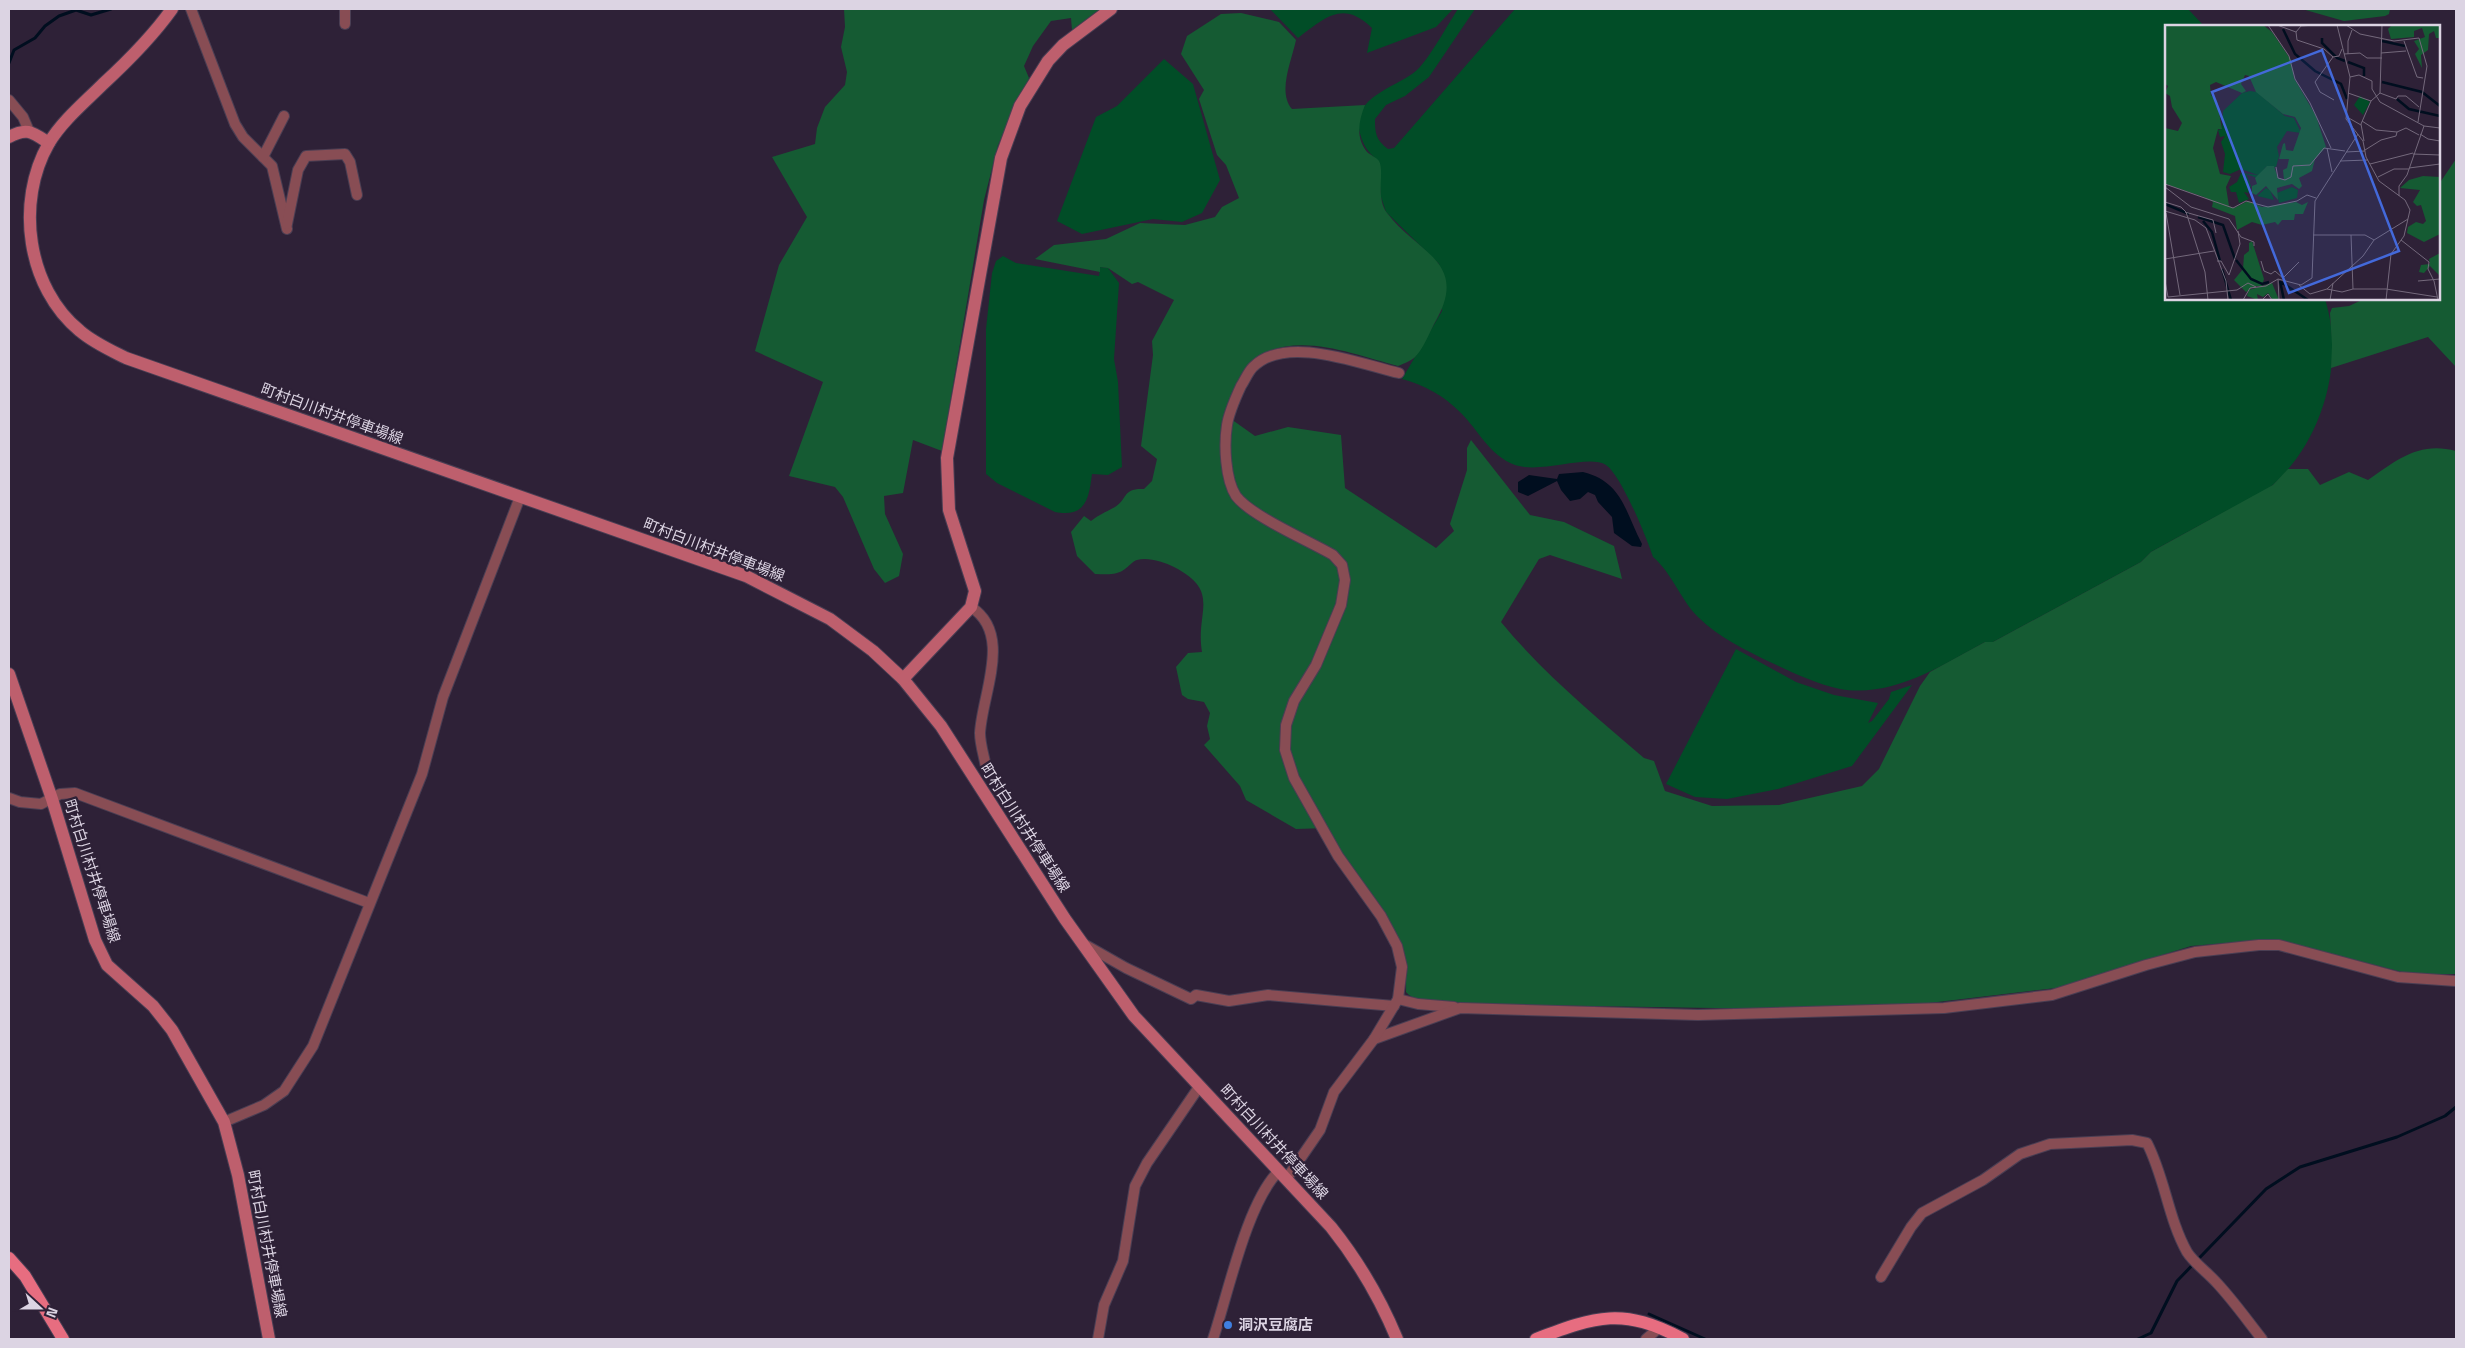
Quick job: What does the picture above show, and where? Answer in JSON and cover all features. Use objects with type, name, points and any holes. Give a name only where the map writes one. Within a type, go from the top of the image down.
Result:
[{"type":"main road","name":"町村白川村井停車場線","points":[[173,9],[152,36],[77,109],[49,143],[34,185],[31,236],[36,265],[46,289],[60,310],[79,331],[126,358],[700,560],[771,588],[830,619],[873,651],[903,679],[941,726],[1081,942],[1134,1016],[1283,1174],[1331,1227],[1354,1256],[1380,1300],[1397,1339]]},
{"type":"main road","points":[[903,679],[971,607],[975,591],[949,510],[947,458],[1001,158],[1020,106],[1048,61],[1063,45],[1110,9]]},
{"type":"main road","points":[[9,137],[20,131],[29,131],[49,143]]},
{"type":"main road","name":"町村白川村井停車場線","points":[[9,674],[52,799],[96,940],[107,966],[153,1006],[172,1030],[224,1122],[238,1175],[269,1339]]},
{"type":"main road","points":[[9,1258],[25,1276],[63,1339]]},
{"type":"main road","points":[[1536,1339],[1571,1326],[1602,1318],[1623,1317],[1646,1322],[1683,1339]]},
{"type":"street","points":[[173,9],[192,9],[235,124],[243,137],[272,166],[287,228],[298,170],[306,156],[345,154],[350,162],[357,195]]},
{"type":"street","points":[[344,9],[345,24]]},
{"type":"street","points":[[9,100],[22,117],[29,131]]},
{"type":"street","points":[[263,157],[284,116]]},
{"type":"street","points":[[1213,1339],[1244,1239],[1262,1192],[1283,1174],[1320,1130],[1334,1092],[1374,1039],[1396,1003],[1402,967],[1397,946],[1381,916],[1338,856],[1294,778],[1285,750],[1286,725],[1294,702],[1316,665],[1341,605],[1345,580],[1342,564],[1333,555],[1256,513],[1236,496],[1227,469],[1225,442],[1234,400],[1245,380],[1254,367],[1276,354],[1308,351],[1399,373]]},
{"type":"street","points":[[224,1122],[264,1105],[284,1091],[313,1046],[422,774],[444,695],[520,497]]},
{"type":"street","points":[[971,607],[983,614],[989,626],[993,662],[980,732],[986,767]]},
{"type":"street","points":[[9,798],[20,802],[41,804],[60,794],[75,793],[369,903]]},
{"type":"street","points":[[1081,942],[1126,968],[1191,999],[1196,995],[1229,1001],[1268,995],[1460,1008],[1698,1015],[1944,1008],[2052,995],[2146,965],[2195,952],[2259,945],[2279,945],[2398,978],[2456,981]]},
{"type":"street","points":[[1374,1039],[1460,1008]]},
{"type":"street","points":[[1098,1339],[1104,1305],[1123,1260],[1135,1186],[1147,1163],[1200,1086]]},
{"type":"street","points":[[1881,1277],[1911,1227],[1922,1213],[1982,1180],[2020,1154],[2050,1144],[2132,1140],[2147,1144],[2156,1161],[2168,1204],[2186,1250],[2229,1296],[2262,1339]]},
{"type":"street","points":[[1646,1339],[1659,1328]]},
{"type":"green space","points":[[844,9],[1100,9],[1072,30],[1071,18],[1051,21],[1033,46],[1024,66],[1029,78],[998,145],[984,200],[942,451],[913,440],[903,493],[884,496],[885,514],[903,554],[899,576],[885,583],[874,569],[843,497],[835,487],[789,476],[823,382],[755,351],[779,265],[807,217],[772,157],[815,144],[817,128],[825,107],[845,85],[847,72],[841,47],[845,27]]},
{"type":"green space","points":[[1270,9],[1453,9],[1436,27],[1367,53],[1372,28],[1352,15],[1343,13],[1326,18],[1298,38]]},
{"type":"green space","points":[[1458,9],[1475,9],[1429,77],[1405,96],[1386,105],[1375,119],[1377,136],[1388,149],[1394,148],[1515,9],[2188,9],[2203,25],[2165,25],[2165,300],[2325,300],[2331,323],[2331,373],[2317,422],[2291,466],[2266,490],[2151,552],[2141,562],[1993,642],[1985,642],[1915,678],[1878,689],[1859,691],[1840,689],[1797,674],[1743,648],[1724,637],[1698,617],[1660,563],[1653,557],[1626,493],[1606,465],[1598,462],[1588,462],[1538,467],[1515,465],[1506,461],[1491,449],[1461,413],[1448,401],[1419,384],[1402,379],[1442,311],[1439,264],[1386,212],[1381,197],[1378,161],[1363,143],[1359,129],[1359,118],[1363,108],[1370,100],[1417,70],[1433,50]]},
{"type":"green space","points":[[2302,9],[2390,9],[2389,14],[2385,16],[2344,21]]},
{"type":"green space","points":[[1241,13],[1279,22],[1296,40],[1286,85],[1288,102],[1292,109],[1365,105],[1359,128],[1361,140],[1367,152],[1379,161],[1381,166],[1383,207],[1399,227],[1436,261],[1444,272],[1447,286],[1444,303],[1428,337],[1418,354],[1409,361],[1398,366],[1344,351],[1306,345],[1287,346],[1269,351],[1253,360],[1244,370],[1224,414],[1255,436],[1288,427],[1341,435],[1345,488],[1436,548],[1454,531],[1450,524],[1467,470],[1467,448],[1471,440],[1530,515],[1564,522],[1614,546],[1622,579],[1550,555],[1539,559],[1501,622],[1534,659],[1606,726],[1644,758],[1654,761],[1665,791],[1712,806],[1779,805],[1862,786],[1879,769],[1920,686],[1930,672],[1985,642],[1993,642],[2141,562],[2151,552],[2273,485],[2288,469],[2308,469],[2320,485],[2349,472],[2368,480],[2409,454],[2431,448],[2456,451],[2456,974],[2410,974],[2273,939],[2191,946],[2056,988],[1929,1003],[1778,1009],[1444,1003],[1426,1002],[1411,996],[1406,992],[1403,953],[1391,922],[1346,860],[1327,828],[1296,829],[1246,800],[1240,786],[1204,745],[1210,739],[1207,726],[1210,713],[1204,702],[1188,699],[1182,695],[1176,667],[1188,653],[1202,652],[1203,604],[1202,594],[1198,585],[1189,576],[1174,567],[1151,560],[1141,559],[1135,561],[1118,573],[1095,574],[1077,556],[1071,532],[1084,516],[1091,521],[1119,504],[1132,490],[1144,489],[1152,481],[1157,459],[1141,446],[1153,355],[1152,341],[1174,300],[1138,282],[1132,284],[1108,268],[1100,267],[1100,272],[1035,259],[1054,245],[1106,239],[1140,223],[1185,225],[1215,217],[1222,207],[1239,198],[1226,165],[1217,155],[1199,99],[1204,90],[1181,54],[1187,36],[1221,14]]},
{"type":"green space","points":[[1164,59],[1193,84],[1220,180],[1202,213],[1182,222],[1153,219],[1082,234],[1057,221],[1096,117],[1117,106]]},
{"type":"green space","points":[[2456,159],[2456,367],[2428,337],[2331,368],[2330,313],[2332,308],[2349,306],[2362,300],[2440,300],[2440,183]]},
{"type":"green space","points":[[1003,256],[1016,263],[1099,276],[1100,267],[1108,268],[1119,283],[1114,359],[1118,382],[1122,467],[1108,475],[1092,474],[1084,504],[1080,509],[1073,512],[1055,512],[997,483],[986,474],[986,329],[992,273],[996,261]]},
{"type":"green space","points":[[1736,649],[1796,682],[1834,695],[1878,703],[1868,723],[1872,721],[1889,699],[1891,692],[1912,685],[1852,766],[1778,789],[1727,799],[1695,797],[1666,784]]},
{"type":"water","points":[[1583,472],[1607,483],[1615,491],[1642,544],[1641,547],[1632,546],[1614,533],[1612,517],[1598,502],[1595,495],[1588,492],[1580,499],[1570,501],[1561,490],[1557,481],[1528,496],[1518,492],[1518,482],[1529,475],[1557,479],[1559,474]]},
{"type":"waterway","points":[[9,63],[14,50],[35,38],[45,26],[59,16],[76,10],[91,15],[111,9]]},
{"type":"waterway","points":[[2138,1339],[2151,1333],[2177,1281],[2266,1189],[2300,1167],[2397,1137],[2445,1116],[2456,1107]]},
{"type":"waterway","points":[[1649,1314],[1705,1339]]},
{"type":"place","name":"洞沢豆腐店","points":[[1228,1325]]}]
